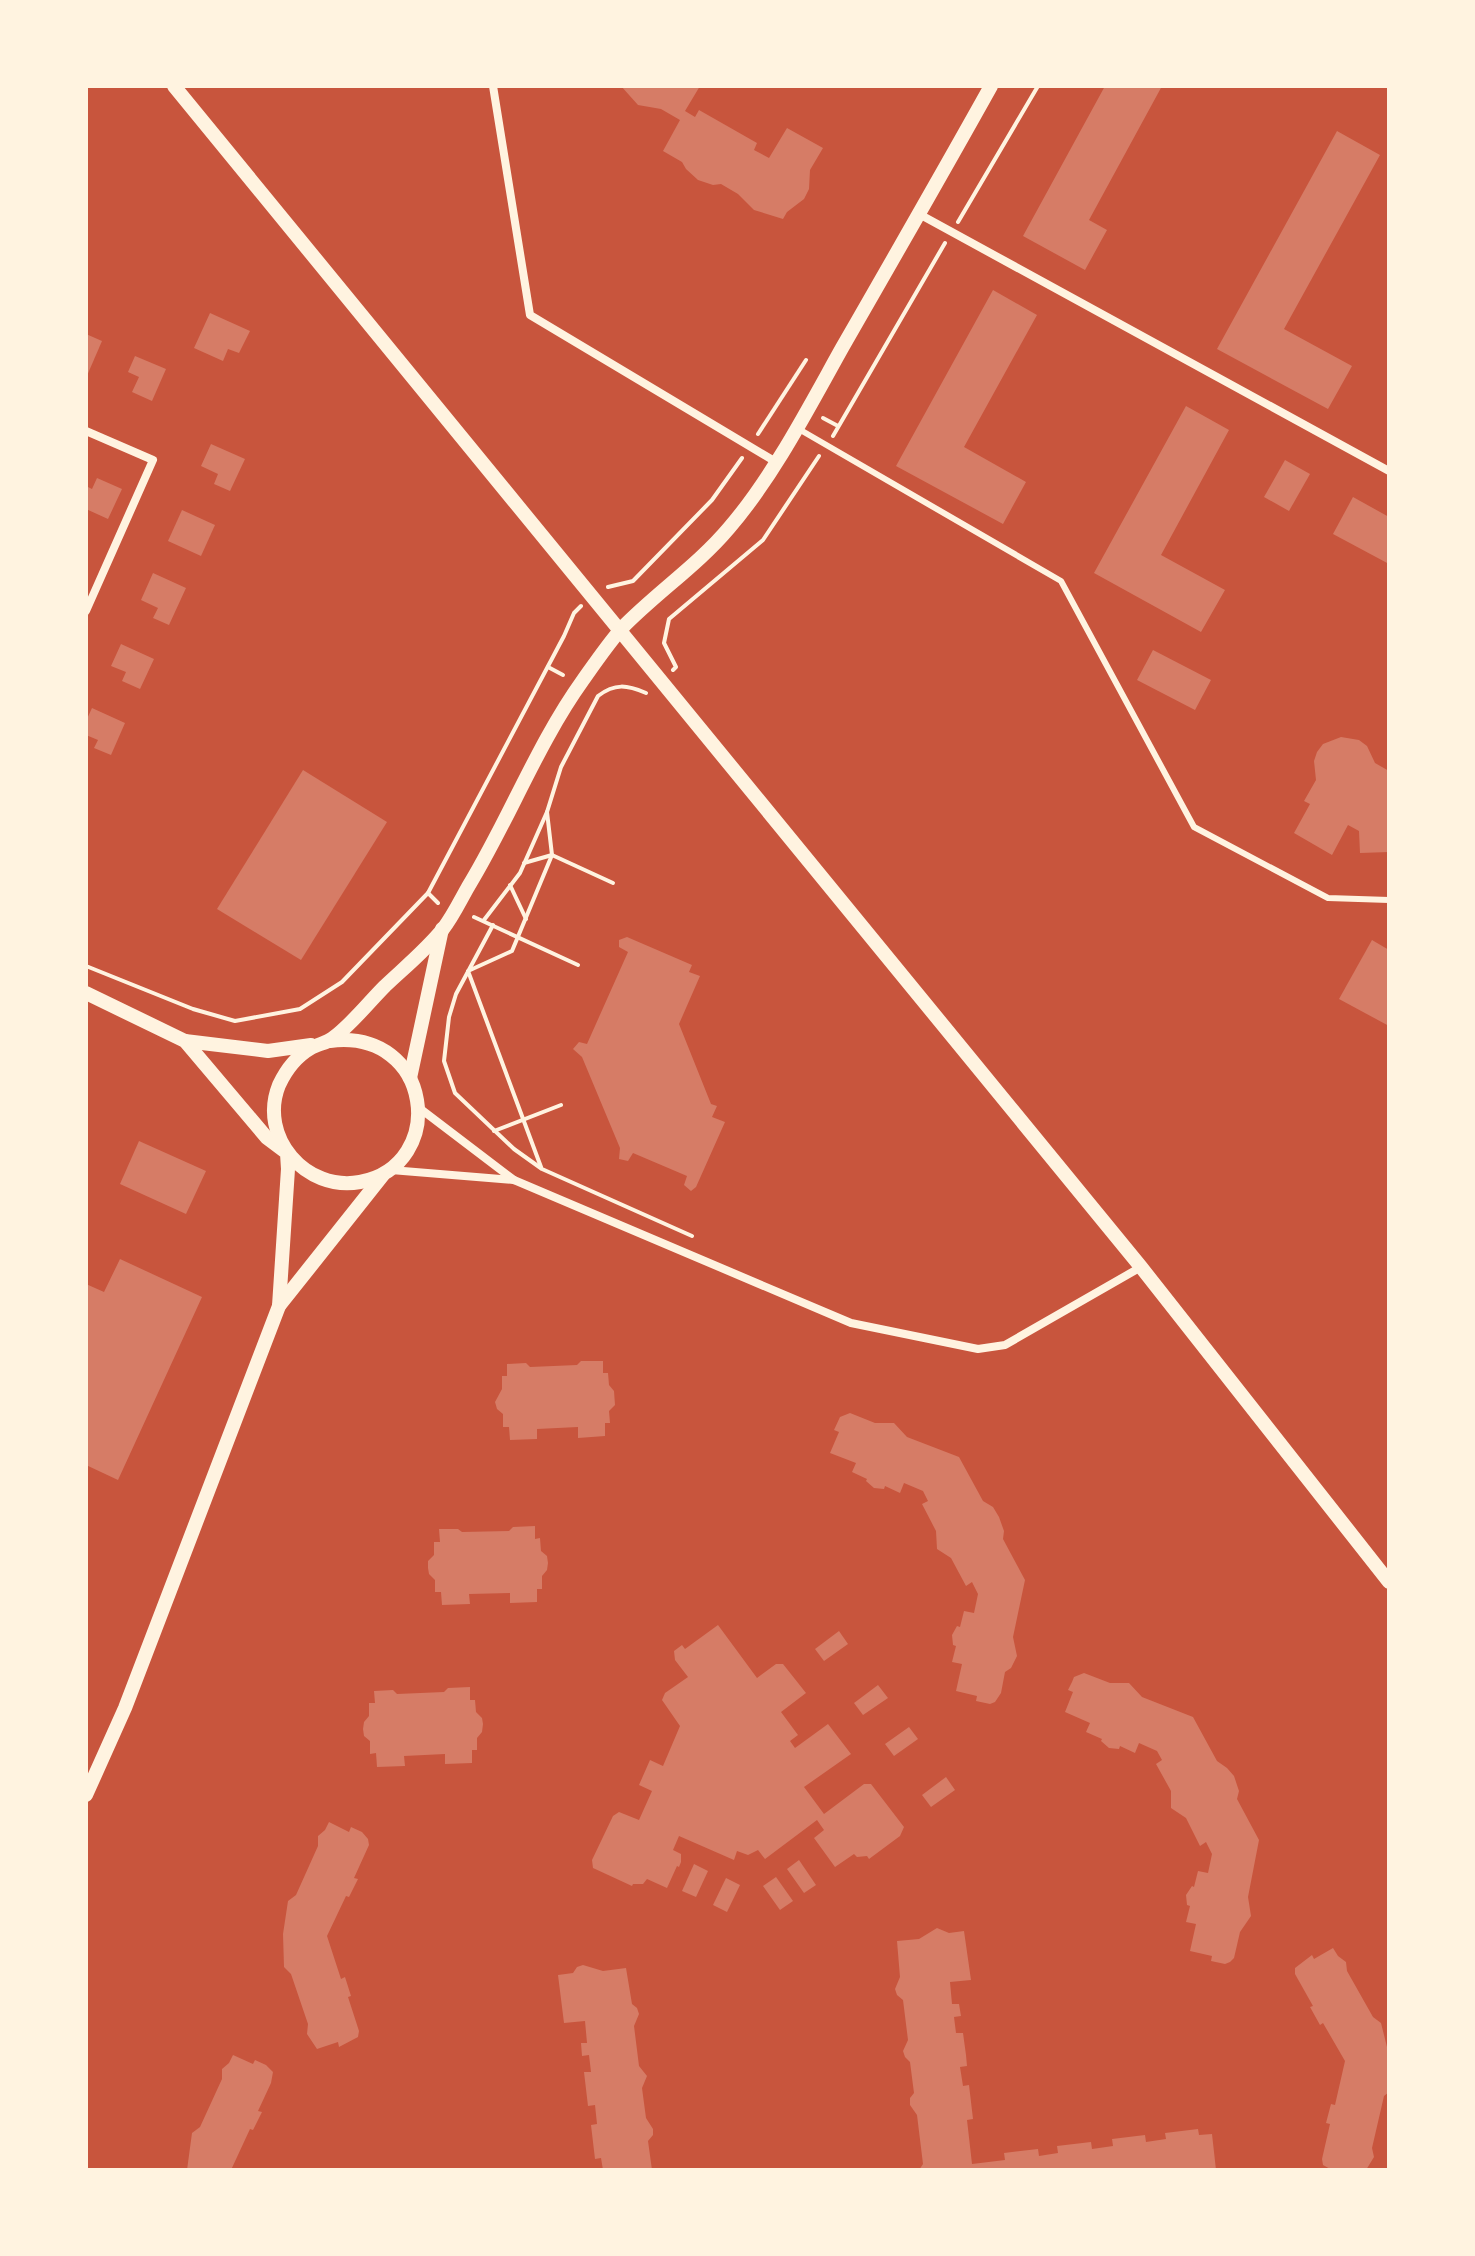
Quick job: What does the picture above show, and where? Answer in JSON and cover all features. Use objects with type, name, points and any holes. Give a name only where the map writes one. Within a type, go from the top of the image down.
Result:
[{"type":"street","points":[[174,86],[1141,1267],[1389,1582]]},
{"type":"street","points":[[493,86],[530,315],[776,462]]},
{"type":"street","points":[[86,1795],[125,1708],[279,1306],[287,1207],[287,1153],[277,1132],[276,1096],[292,1064],[311,1048],[326,1042],[443,929],[494,846],[528,776],[580,685],[620,630],[729,528],[776,462],[991,86]]},
{"type":"street","points":[[919,214],[1389,471]]},
{"type":"street","points":[[86,431],[153,460],[86,611]]},
{"type":"street","points":[[410,1078],[443,929]]},
{"type":"street","points":[[86,993],[185,1041],[268,1051],[354,1040],[377,1047],[397,1060],[410,1078],[418,1107],[417,1128],[409,1147],[279,1306]]},
{"type":"street","points":[[185,1041],[267,1138],[303,1169],[325,1180],[349,1183],[386,1172],[514,1180]]},
{"type":"street","points":[[418,1107],[514,1180],[851,1323],[978,1349],[1005,1345],[1141,1267]]},
{"type":"lane","points":[[797,428],[1061,581],[1194,827],[1328,898],[1389,900]]},
{"type":"path","points":[[670,672],[676,667],[664,643],[669,619],[763,540],[826,446],[1038,86]]},
{"type":"path","points":[[602,590],[633,581],[712,500],[806,360]]},
{"type":"path","points":[[782,397],[795,404]]},
{"type":"path","points":[[818,415],[838,426]]},
{"type":"path","points":[[86,966],[193,1009],[235,1021],[300,1009],[342,982],[428,893],[574,613],[581,606]]},
{"type":"path","points":[[548,667],[563,675]]},
{"type":"path","points":[[484,920],[524,863],[547,812],[561,767],[598,696],[608,689],[626,685],[647,693],[651,689]]},
{"type":"path","points":[[468,971],[512,951],[552,855],[547,812]]},
{"type":"path","points":[[524,863],[552,855],[613,883]]},
{"type":"path","points":[[510,885],[526,919]]},
{"type":"path","points":[[428,893],[440,904]]},
{"type":"path","points":[[474,917],[578,965]]},
{"type":"path","points":[[493,925],[456,994],[449,1017],[444,1061],[455,1093],[494,1131],[542,1169],[692,1236]]},
{"type":"path","points":[[468,971],[542,1169]]},
{"type":"path","points":[[494,1131],[561,1105]]},
{"type":"building","points":[[621,86],[700,86],[685,111],[695,117],[699,110],[757,143],[754,150],[769,158],[787,128],[823,148],[810,170],[809,189],[804,199],[783,219],[754,210],[738,194],[721,184],[698,180],[682,162],[663,151],[680,120],[661,109],[638,105]]},
{"type":"building","points":[[1105,86],[1162,86],[1089,220],[1107,230],[1085,270],[1023,236]]},
{"type":"building","points":[[1337,131],[1380,155],[1284,329],[1352,366],[1328,409],[1217,349]]},
{"type":"building","points":[[993,290],[1037,315],[964,447],[1026,482],[1003,524],[896,466]]},
{"type":"building","points":[[210,313],[250,331],[239,353],[228,349],[223,361],[194,348]]},
{"type":"building","points":[[86,334],[102,341],[86,378]]},
{"type":"building","points":[[135,356],[166,369],[152,401],[132,392],[139,377],[128,372]]},
{"type":"building","points":[[1186,406],[1229,430],[1161,555],[1225,590],[1201,632],[1094,573]]},
{"type":"building","points":[[211,444],[245,459],[230,491],[214,484],[218,474],[201,466]]},
{"type":"building","points":[[1285,460],[1310,474],[1289,511],[1264,497]]},
{"type":"building","points":[[97,478],[122,489],[108,519],[86,509],[86,486],[92,489]]},
{"type":"building","points":[[1353,497],[1389,517],[1389,564],[1333,534]]},
{"type":"building","points":[[182,510],[215,525],[201,556],[168,541]]},
{"type":"building","points":[[153,573],[186,588],[169,625],[153,618],[158,608],[141,600]]},
{"type":"building","points":[[121,644],[154,659],[140,689],[122,681],[126,672],[111,666]]},
{"type":"building","points":[[1153,650],[1211,680],[1195,710],[1137,680]]},
{"type":"building","points":[[92,708],[125,723],[111,755],[94,748],[98,740],[86,735],[86,721]]},
{"type":"building","points":[[1341,737],[1359,740],[1367,746],[1375,763],[1389,771],[1389,852],[1360,853],[1359,831],[1348,825],[1332,855],[1294,833],[1310,804],[1304,801],[1316,780],[1314,761],[1317,752],[1323,744]]},
{"type":"building","points":[[303,770],[387,822],[301,960],[217,909]]},
{"type":"building","points":[[627,937],[692,965],[689,972],[700,976],[679,1024],[711,1104],[717,1106],[712,1117],[725,1122],[696,1187],[691,1191],[684,1185],[687,1176],[633,1153],[628,1161],[619,1159],[620,1148],[582,1057],[573,1049],[579,1042],[587,1044],[628,952],[619,947],[619,940]]},
{"type":"building","points":[[1372,940],[1389,950],[1389,1026],[1339,999]]},
{"type":"building","points":[[139,1141],[206,1171],[186,1214],[120,1184]]},
{"type":"building","points":[[120,1259],[202,1297],[118,1480],[86,1465],[86,1284],[104,1292]]},
{"type":"building","points":[[581,1361],[603,1361],[603,1373],[608,1373],[609,1385],[614,1391],[615,1405],[609,1411],[610,1423],[605,1423],[605,1436],[578,1438],[578,1427],[537,1429],[537,1439],[510,1440],[509,1427],[503,1427],[503,1414],[495,1402],[502,1389],[502,1376],[507,1376],[507,1364],[526,1363],[530,1367],[577,1365]]},
{"type":"building","points":[[850,1413],[875,1423],[894,1423],[907,1437],[959,1457],[983,1501],[993,1507],[999,1517],[1004,1531],[1003,1539],[1025,1580],[1013,1637],[1017,1656],[1005,1672],[1001,1693],[995,1702],[976,1701],[977,1696],[956,1691],[962,1664],[952,1662],[956,1646],[953,1645],[952,1635],[957,1626],[960,1627],[964,1611],[974,1613],[978,1594],[972,1582],[966,1586],[951,1558],[937,1549],[936,1531],[922,1504],[928,1501],[923,1491],[904,1483],[900,1493],[885,1486],[884,1489],[874,1488],[867,1479],[852,1472],[856,1463],[830,1453],[839,1432],[834,1430],[840,1417]]},
{"type":"building","points":[[535,1526],[535,1539],[540,1538],[541,1551],[547,1556],[548,1563],[542,1576],[542,1589],[537,1589],[537,1602],[510,1603],[510,1593],[469,1594],[470,1604],[442,1605],[441,1592],[435,1592],[435,1580],[428,1568],[428,1561],[434,1555],[434,1542],[440,1542],[439,1529],[509,1531],[513,1527]]},
{"type":"building","points":[[718,1625],[757,1678],[776,1664],[783,1664],[806,1693],[781,1712],[798,1735],[790,1741],[795,1748],[828,1724],[851,1754],[804,1787],[824,1814],[864,1784],[871,1784],[904,1827],[900,1836],[869,1859],[854,1854],[835,1867],[814,1838],[824,1830],[817,1820],[765,1859],[758,1850],[748,1855],[737,1851],[734,1860],[679,1836],[673,1850],[681,1854],[681,1862],[667,1888],[647,1879],[643,1884],[632,1886],[593,1868],[592,1860],[613,1816],[619,1812],[639,1820],[652,1791],[639,1785],[650,1760],[663,1766],[680,1726],[662,1700],[665,1693],[688,1677],[675,1660],[674,1651],[682,1645],[685,1649]]},
{"type":"building","points":[[839,1631],[848,1644],[824,1661],[815,1649]]},
{"type":"building","points":[[1084,1673],[1110,1683],[1129,1683],[1142,1697],[1193,1717],[1217,1761],[1234,1776],[1239,1791],[1237,1799],[1259,1840],[1248,1897],[1251,1916],[1240,1932],[1234,1958],[1230,1962],[1211,1961],[1212,1956],[1190,1951],[1196,1924],[1186,1922],[1190,1906],[1187,1905],[1186,1895],[1194,1887],[1198,1871],[1208,1873],[1212,1854],[1206,1842],[1200,1846],[1186,1818],[1171,1808],[1171,1791],[1156,1764],[1162,1760],[1157,1751],[1139,1743],[1135,1753],[1120,1746],[1119,1749],[1109,1748],[1102,1739],[1086,1732],[1090,1723],[1065,1712],[1073,1692],[1068,1690],[1074,1677]]},
{"type":"building","points":[[878,1685],[888,1698],[863,1715],[854,1703]]},
{"type":"building","points":[[470,1687],[470,1700],[475,1700],[476,1712],[483,1724],[477,1738],[477,1750],[472,1750],[472,1763],[445,1764],[445,1754],[404,1756],[405,1766],[377,1767],[376,1753],[370,1754],[370,1741],[364,1736],[363,1729],[369,1716],[369,1703],[375,1703],[374,1691],[393,1690],[397,1694],[444,1692],[448,1688]]},
{"type":"building","points":[[909,1727],[918,1739],[894,1756],[885,1744]]},
{"type":"building","points":[[946,1777],[955,1790],[931,1807],[922,1795]]},
{"type":"building","points":[[329,1822],[349,1832],[351,1827],[362,1832],[369,1845],[354,1878],[358,1879],[349,1897],[346,1896],[327,1936],[341,1979],[345,1977],[351,1996],[348,1997],[359,2031],[358,2037],[339,2047],[338,2042],[317,2049],[307,2034],[308,2024],[291,1974],[284,1967],[283,1934],[288,1901],[296,1895],[318,1846],[318,1836]]},
{"type":"building","points":[[799,1860],[816,1885],[804,1893],[787,1869]]},
{"type":"building","points":[[694,1864],[708,1871],[696,1897],[682,1891]]},
{"type":"building","points":[[776,1877],[793,1901],[780,1910],[763,1886]]},
{"type":"building","points":[[726,1878],[740,1885],[727,1912],[713,1905]]},
{"type":"building","points":[[937,1928],[949,1933],[964,1931],[971,1980],[950,1982],[952,2004],[959,2004],[961,2016],[954,2017],[956,2033],[963,2033],[966,2055],[967,2066],[960,2067],[963,2086],[969,2085],[973,2119],[967,2120],[972,2164],[1005,2160],[1004,2153],[1038,2149],[1039,2156],[1058,2153],[1057,2146],[1091,2142],[1092,2149],[1113,2146],[1112,2139],[1145,2135],[1146,2142],[1166,2139],[1165,2133],[1198,2129],[1199,2135],[1212,2134],[1216,2170],[919,2170],[923,2164],[917,2115],[910,2105],[914,2093],[910,2062],[903,2051],[908,2040],[903,2000],[895,1989],[900,1977],[897,1941],[919,1939]]},
{"type":"building","points":[[1333,1948],[1346,1962],[1347,1971],[1373,2017],[1381,2023],[1389,2055],[1389,2092],[1384,2096],[1372,2148],[1374,2157],[1366,2170],[1332,2170],[1323,2165],[1322,2159],[1330,2124],[1326,2123],[1331,2104],[1335,2105],[1345,2061],[1310,2007],[1313,2006],[1295,1974],[1295,1968],[1312,1955],[1314,1959]]},
{"type":"building","points":[[583,1965],[603,1971],[626,1968],[632,2004],[639,2014],[634,2026],[639,2066],[647,2076],[642,2088],[646,2118],[653,2129],[648,2141],[652,2170],[603,2170],[601,2158],[595,2159],[591,2125],[597,2124],[595,2105],[588,2106],[584,2072],[591,2072],[589,2055],[582,2056],[581,2043],[587,2043],[585,2021],[564,2023],[558,1975],[573,1973]]},
{"type":"building","points":[[233,2055],[253,2064],[255,2060],[273,2072],[258,2111],[262,2112],[253,2130],[250,2129],[231,2170],[187,2170],[192,2133],[200,2127],[222,2079],[222,2069]]}]
